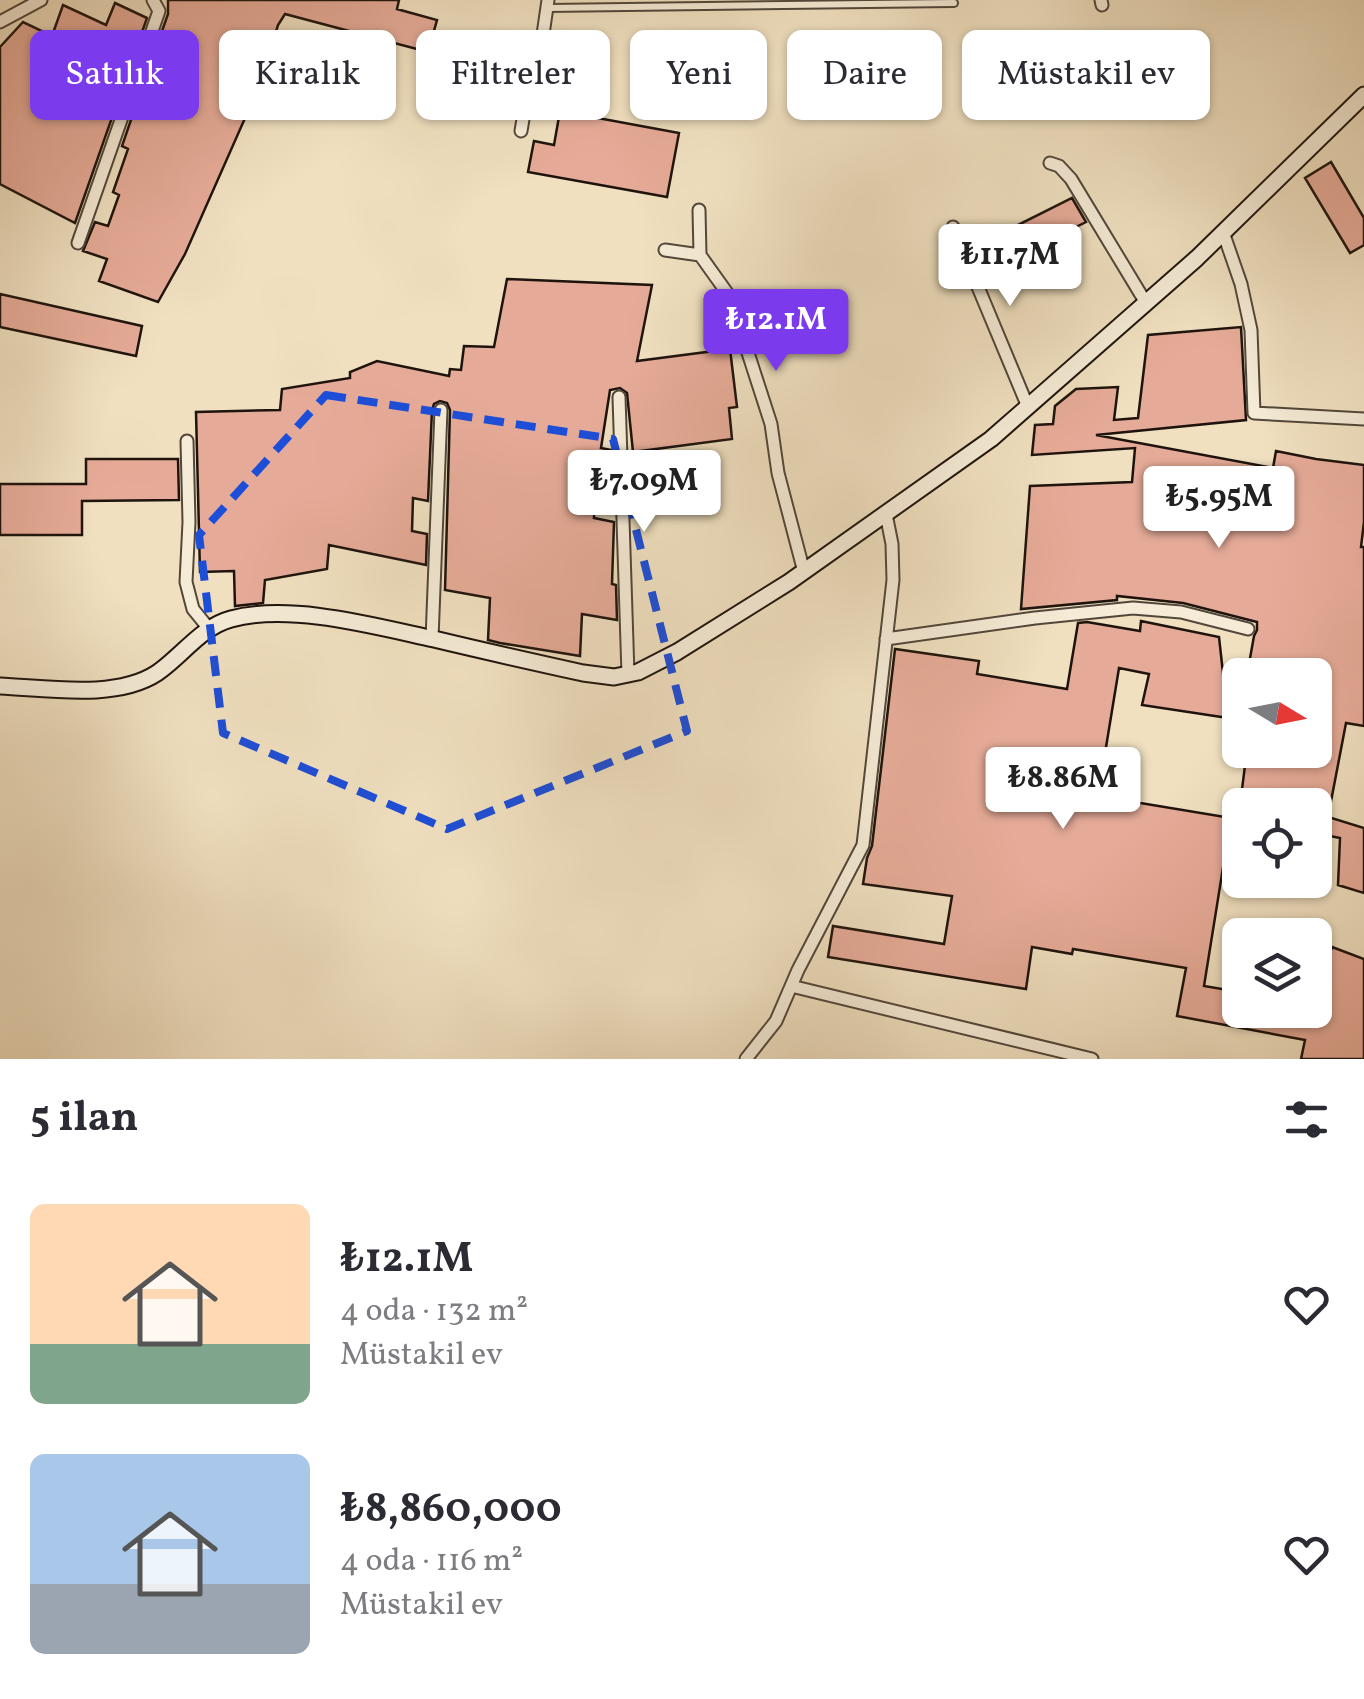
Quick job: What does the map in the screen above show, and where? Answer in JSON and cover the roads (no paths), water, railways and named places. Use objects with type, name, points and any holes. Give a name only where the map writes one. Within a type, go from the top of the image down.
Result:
[{"type":"street","points":[[0,22],[42,0]]},
{"type":"street","points":[[78,242],[159,11],[152,0]]},
{"type":"street","points":[[521,131],[528,89],[538,68],[547,4]]},
{"type":"street","points":[[0,686],[103,690],[135,685],[227,620],[270,613],[307,615],[583,673],[614,677],[638,672],[804,572],[991,439],[1223,232],[1364,95]]},
{"type":"street","points":[[1050,163],[1059,166],[1071,179],[1146,302]]},
{"type":"street","points":[[699,210],[700,255],[730,297],[771,424],[778,474],[804,572]]},
{"type":"street","points":[[953,226],[1028,407]]},
{"type":"street","points":[[1223,232],[1241,284],[1251,330],[1254,413],[1364,419]]},
{"type":"street","points":[[665,250],[700,255]]},
{"type":"street","points":[[619,397],[628,674]]},
{"type":"street","points":[[432,639],[441,410]]},
{"type":"street","points":[[186,441],[186,582],[194,609],[210,630]]},
{"type":"street","points":[[746,1059],[776,1021],[863,845],[894,580],[886,514]]},
{"type":"street","points":[[886,640],[1133,608],[1181,612],[1248,629]]},
{"type":"street","points":[[791,986],[1092,1059]]},
{"type":"lane","points":[[547,4],[954,2]]}]
